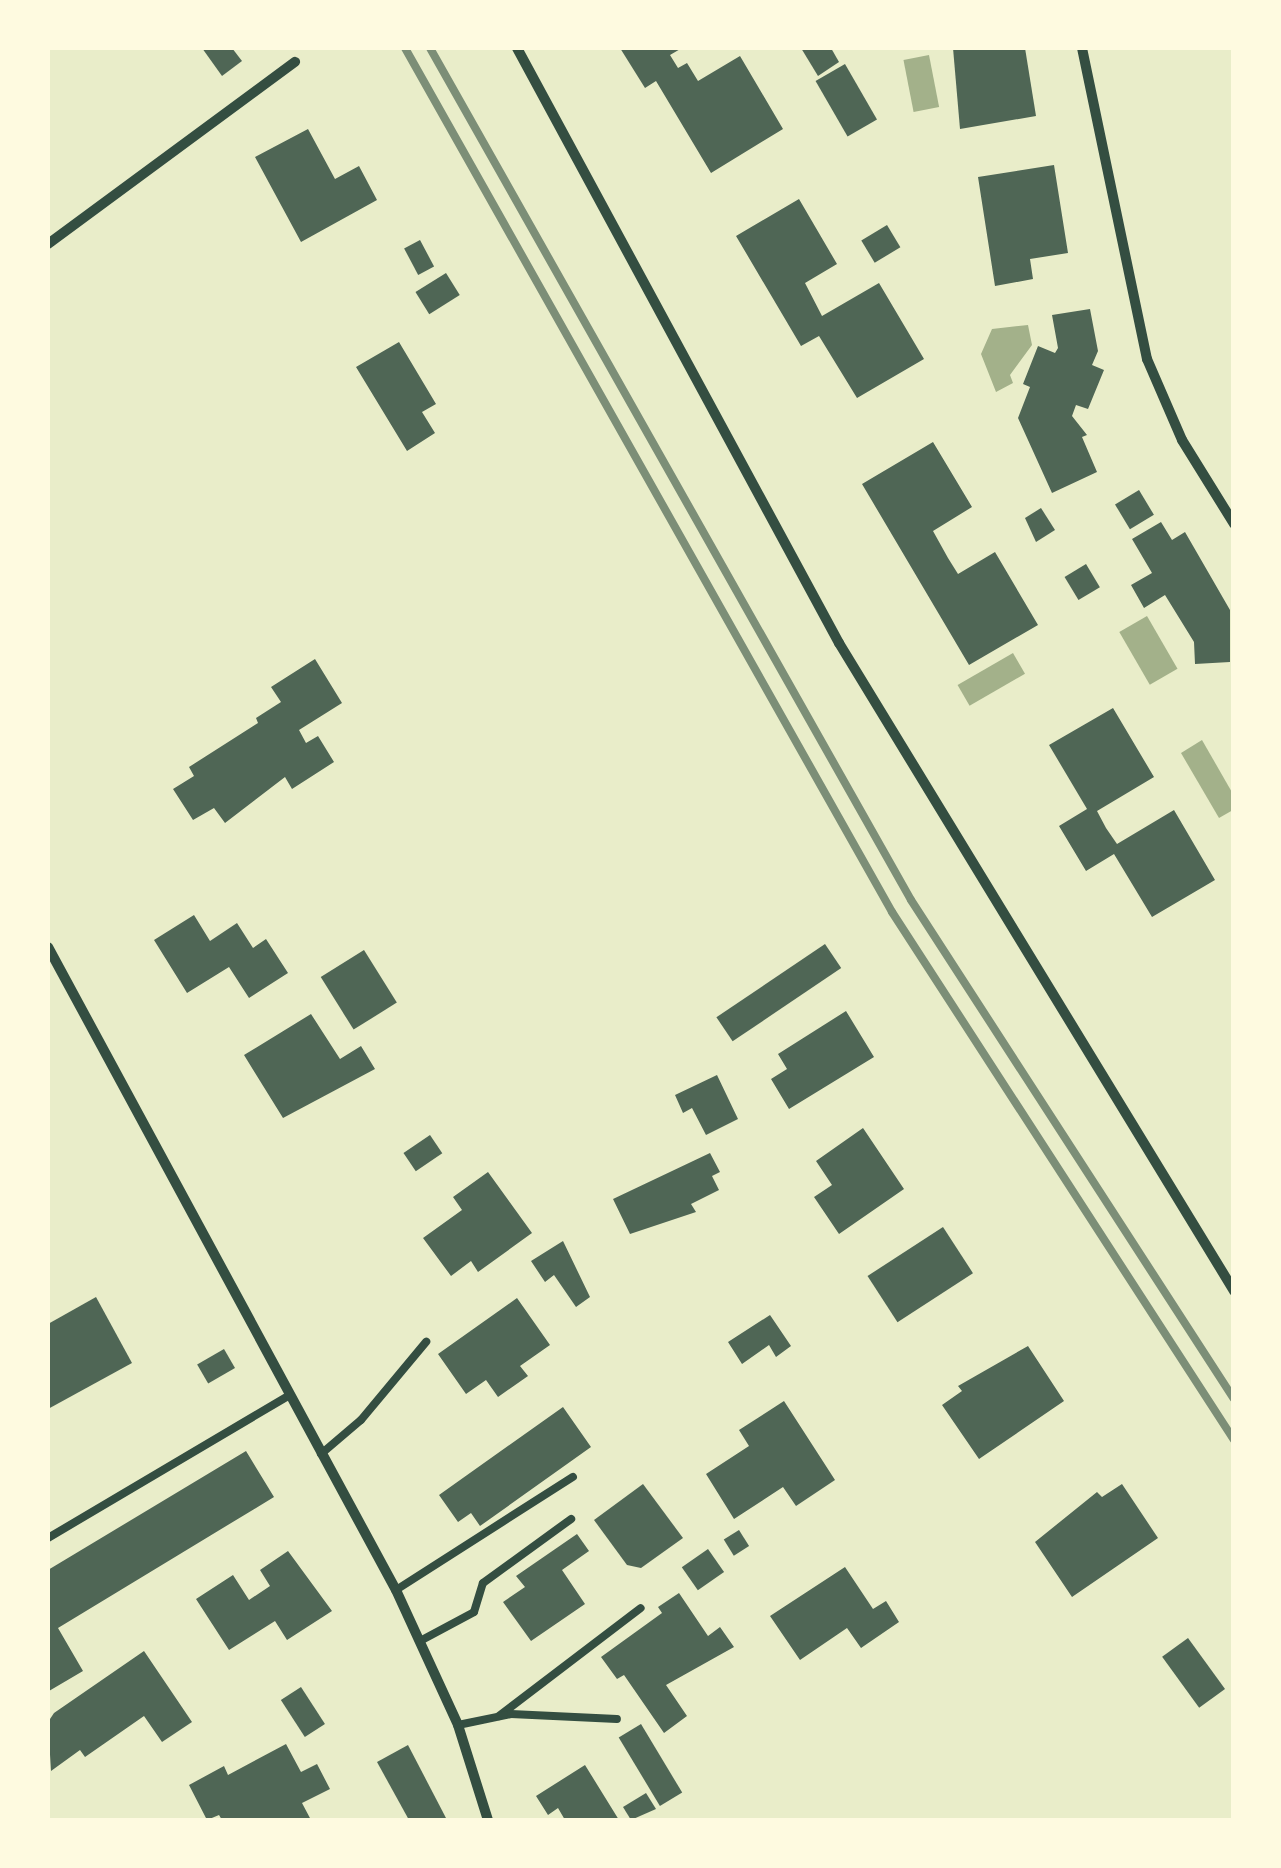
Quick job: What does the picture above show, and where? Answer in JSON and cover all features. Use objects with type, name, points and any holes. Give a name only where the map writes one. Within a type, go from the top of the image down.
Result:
[{"type":"street","points":[[516,48],[839,643],[1234,1291]]},
{"type":"street","points":[[1082,48],[1147,359],[1182,440],[1234,524]]},
{"type":"street","points":[[48,244],[296,62]]},
{"type":"street","points":[[48,947],[396,1590],[458,1725],[488,1820]]},
{"type":"lane","points":[[321,1454],[361,1420],[426,1342]]},
{"type":"lane","points":[[48,1538],[288,1396]]},
{"type":"lane","points":[[396,1590],[572,1476]]},
{"type":"lane","points":[[420,1642],[474,1612],[483,1584],[571,1519]]},
{"type":"lane","points":[[499,1716],[640,1608]]},
{"type":"lane","points":[[458,1725],[499,1716],[617,1718]]},
{"type":"shaded area","points":[[929,55],[939,107],[914,112],[903,60]]},
{"type":"shaded area","points":[[1028,325],[1032,345],[1010,375],[1013,383],[996,392],[981,354],[992,329]]},
{"type":"shaded area","points":[[1147,616],[1178,669],[1150,685],[1119,632]]},
{"type":"shaded area","points":[[1013,653],[1025,674],[970,706],[958,685]]},
{"type":"shaded area","points":[[1202,740],[1233,794],[1233,810],[1219,818],[1181,753]]},
{"type":"building","points":[[202,48],[232,48],[242,61],[222,76]]},
{"type":"building","points":[[620,48],[682,48],[670,55],[678,68],[687,63],[698,81],[740,56],[783,129],[711,173],[656,81],[645,88]]},
{"type":"building","points":[[801,48],[831,48],[839,62],[818,76]]},
{"type":"building","points":[[953,48],[1025,48],[1036,116],[960,129]]},
{"type":"building","points":[[845,64],[877,119],[848,136],[816,81]]},
{"type":"building","points":[[308,129],[335,179],[359,166],[377,200],[301,242],[255,157]]},
{"type":"building","points":[[1054,165],[1068,253],[1030,259],[1033,279],[995,286],[978,177]]},
{"type":"building","points":[[799,199],[837,264],[805,283],[822,316],[879,283],[924,359],[857,398],[819,336],[801,346],[736,236]]},
{"type":"building","points":[[887,225],[900,247],[875,263],[861,240]]},
{"type":"building","points":[[420,240],[434,266],[418,275],[404,248]]},
{"type":"building","points":[[446,273],[460,295],[429,314],[415,292]]},
{"type":"building","points":[[1090,309],[1098,351],[1092,365],[1104,370],[1088,409],[1076,405],[1072,416],[1087,435],[1082,437],[1097,472],[1052,493],[1018,418],[1030,387],[1023,384],[1038,346],[1055,353],[1058,348],[1052,315]]},
{"type":"building","points":[[399,342],[436,404],[422,412],[435,433],[407,451],[356,367]]},
{"type":"building","points":[[933,442],[972,507],[933,531],[948,558],[958,574],[995,552],[1038,625],[969,665],[862,484]]},
{"type":"building","points":[[1139,490],[1154,515],[1130,529],[1115,504]]},
{"type":"building","points":[[1041,508],[1055,530],[1036,542],[1025,518]]},
{"type":"building","points":[[1161,522],[1172,540],[1185,532],[1230,610],[1230,662],[1195,664],[1194,642],[1165,595],[1144,608],[1131,585],[1152,573],[1132,539]]},
{"type":"building","points":[[1086,564],[1100,587],[1078,600],[1065,577]]},
{"type":"building","points":[[315,659],[342,703],[299,730],[306,743],[318,736],[334,762],[292,789],[285,777],[225,823],[214,808],[193,820],[173,789],[194,776],[189,767],[258,723],[256,718],[281,702],[271,687]]},
{"type":"building","points":[[1113,708],[1154,777],[1097,811],[1106,828],[1117,844],[1174,810],[1215,880],[1152,917],[1114,854],[1086,871],[1059,826],[1087,809],[1049,745]]},
{"type":"building","points":[[194,915],[210,941],[237,923],[253,948],[266,939],[288,973],[249,998],[229,967],[187,993],[154,940]]},
{"type":"building","points":[[825,944],[841,968],[733,1041],[716,1017]]},
{"type":"building","points":[[364,950],[397,1003],[354,1030],[321,977]]},
{"type":"building","points":[[846,1011],[874,1057],[789,1109],[771,1079],[787,1069],[778,1054]]},
{"type":"building","points":[[311,1014],[340,1059],[361,1046],[375,1069],[283,1118],[244,1055]]},
{"type":"building","points":[[717,1075],[738,1119],[706,1135],[692,1108],[683,1113],[675,1095]]},
{"type":"building","points":[[863,1128],[904,1189],[839,1234],[814,1197],[832,1185],[816,1161]]},
{"type":"building","points":[[430,1135],[442,1153],[416,1171],[403,1153]]},
{"type":"building","points":[[710,1153],[720,1172],[712,1176],[719,1190],[691,1204],[696,1212],[630,1234],[613,1199]]},
{"type":"building","points":[[488,1172],[532,1233],[478,1272],[471,1261],[451,1276],[423,1238],[462,1210],[453,1197]]},
{"type":"building","points":[[943,1227],[973,1273],[897,1322],[868,1276]]},
{"type":"building","points":[[563,1241],[590,1297],[576,1307],[554,1275],[545,1282],[531,1261]]},
{"type":"building","points":[[96,1297],[132,1363],[48,1409],[48,1324]]},
{"type":"building","points":[[517,1298],[550,1345],[520,1366],[528,1376],[498,1397],[486,1380],[466,1394],[438,1354]]},
{"type":"building","points":[[770,1315],[791,1346],[776,1357],[769,1345],[742,1364],[728,1342]]},
{"type":"building","points":[[1028,1346],[1064,1401],[979,1459],[942,1405],[962,1391],[958,1386]]},
{"type":"building","points":[[224,1349],[235,1368],[208,1384],[197,1364]]},
{"type":"building","points":[[784,1401],[835,1480],[796,1506],[783,1487],[734,1519],[706,1474],[749,1446],[739,1430]]},
{"type":"building","points":[[563,1407],[591,1447],[480,1526],[471,1513],[458,1522],[439,1495]]},
{"type":"building","points":[[246,1451],[274,1497],[58,1628],[83,1671],[49,1691],[48,1570]]},
{"type":"building","points":[[643,1484],[683,1538],[641,1568],[627,1565],[594,1520]]},
{"type":"building","points":[[1122,1484],[1158,1538],[1072,1597],[1035,1542],[1097,1492],[1102,1497]]},
{"type":"building","points":[[739,1530],[749,1546],[734,1556],[724,1540]]},
{"type":"building","points":[[577,1534],[589,1551],[562,1570],[585,1604],[531,1641],[503,1602],[525,1587],[516,1576]]},
{"type":"building","points":[[708,1549],[724,1572],[698,1590],[682,1567]]},
{"type":"building","points":[[288,1551],[332,1611],[287,1640],[275,1621],[229,1650],[196,1599],[233,1575],[249,1600],[270,1586],[260,1570]]},
{"type":"building","points":[[845,1567],[873,1609],[886,1601],[899,1622],[861,1648],[847,1628],[800,1660],[770,1616]]},
{"type":"building","points":[[679,1593],[708,1636],[720,1627],[734,1647],[666,1685],[687,1716],[664,1733],[624,1675],[617,1679],[601,1657],[662,1613],[658,1607]]},
{"type":"building","points":[[1188,1638],[1225,1689],[1199,1708],[1162,1657]]},
{"type":"building","points":[[144,1651],[192,1722],[162,1742],[144,1716],[85,1757],[80,1750],[51,1771],[48,1722],[54,1713]]},
{"type":"building","points":[[301,1687],[325,1724],[305,1737],[281,1700]]},
{"type":"building","points":[[641,1724],[682,1793],[660,1806],[619,1737]]},
{"type":"building","points":[[286,1744],[301,1772],[317,1764],[330,1789],[302,1803],[311,1820],[222,1820],[219,1815],[207,1820],[189,1785],[224,1766],[228,1775]]},
{"type":"building","points":[[408,1745],[446,1818],[409,1820],[377,1762]]},
{"type":"building","points":[[585,1765],[619,1820],[565,1820],[558,1808],[548,1815],[536,1796]]},
{"type":"building","points":[[646,1793],[656,1809],[631,1820],[623,1807]]},
{"type":"railway","points":[[405,48],[892,912],[1234,1440]]},
{"type":"railway","points":[[430,48],[911,900],[1234,1399]]}]
